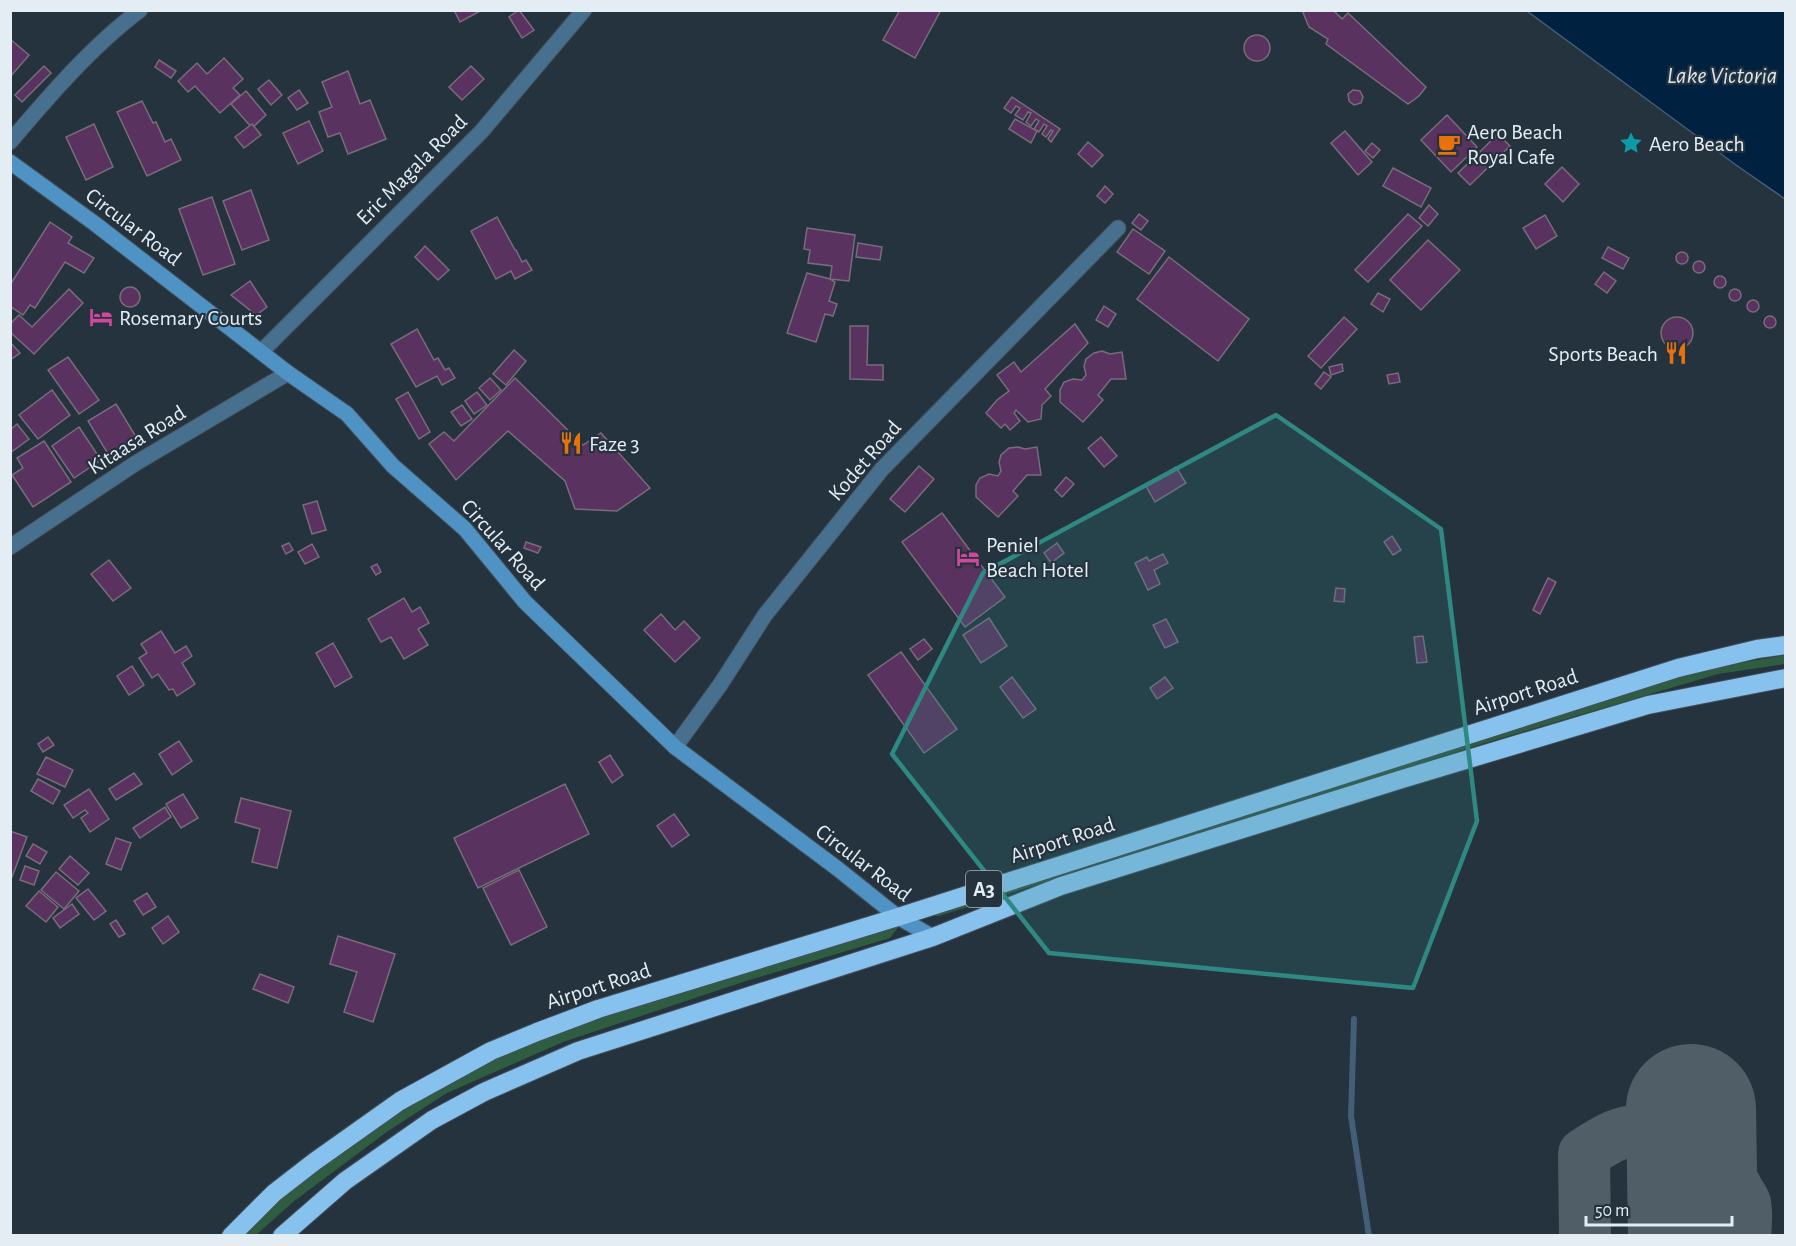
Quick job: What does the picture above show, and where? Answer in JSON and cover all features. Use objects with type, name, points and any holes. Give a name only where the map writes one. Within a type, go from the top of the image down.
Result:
[{"type":"highway","name":"Airport Road","points":[[231,1236],[274,1193],[400,1101],[491,1051],[598,1009],[898,917],[1678,668],[1757,649],[1785,645]]},
{"type":"highway","name":"Airport Road","points":[[282,1236],[345,1181],[422,1126],[484,1092],[578,1051],[933,937],[1061,886],[1605,717],[1648,705],[1785,678]]},
{"type":"street","points":[[10,142],[73,72],[140,10]]},
{"type":"street","name":"Eric Magala Road","points":[[261,352],[481,132],[584,10]]},
{"type":"street","name":"Circular Road","points":[[10,162],[104,231],[288,373],[347,414],[393,466],[465,529],[525,602],[675,747],[898,917],[933,937]]},
{"type":"street","name":"Kodet Road","points":[[675,747],[720,685],[765,615],[882,469],[1118,228]]},
{"type":"street","name":"Kitaasa Road","points":[[10,546],[136,463],[288,373]]},
{"type":"highlighted area","points":[[1276,415],[1441,529],[1477,821],[1413,988],[1049,953],[892,754],[983,573]]},
{"type":"green space","points":[[1785,655],[1785,664],[1718,674],[1485,743],[939,916],[931,914],[1701,670]]},
{"type":"green space","points":[[899,926],[890,938],[746,981],[563,1042],[447,1093],[388,1131],[293,1202],[256,1235],[242,1236],[280,1200],[372,1127],[471,1067],[557,1031]]},
{"type":"water","name":"Lake Victoria","points":[[1527,11],[1785,11],[1785,199],[1736,165]]},
{"type":"building","points":[[454,10],[482,10],[460,22]]},
{"type":"building","points":[[519,10],[534,30],[522,38],[509,17]]},
{"type":"building","points":[[900,10],[941,10],[915,58],[883,40]]},
{"type":"building","points":[[1302,10],[1333,10],[1342,19],[1348,13],[1426,87],[1408,104],[1326,44],[1328,39],[1309,27]]},
{"type":"building","points":[[1257,35],[1266,39],[1270,48],[1266,57],[1257,61],[1248,57],[1244,48],[1248,39]]},
{"type":"building","points":[[10,39],[29,55],[10,77]]},
{"type":"building","points":[[224,58],[243,79],[233,88],[240,95],[220,113],[195,86],[188,92],[178,81],[197,63],[207,74]]},
{"type":"building","points":[[159,60],[176,71],[171,78],[155,67]]},
{"type":"building","points":[[44,66],[51,73],[22,102],[15,95]]},
{"type":"building","points":[[471,66],[484,79],[462,100],[449,87]]},
{"type":"building","points":[[348,71],[360,104],[370,100],[386,139],[348,154],[340,133],[328,137],[319,112],[332,107],[322,82]]},
{"type":"building","points":[[269,80],[282,95],[271,105],[258,89]]},
{"type":"building","points":[[299,90],[308,103],[297,110],[288,98]]},
{"type":"building","points":[[1353,90],[1360,91],[1363,97],[1361,103],[1354,105],[1349,101],[1348,94]]},
{"type":"building","points":[[246,91],[266,115],[252,128],[231,104]]},
{"type":"building","points":[[1012,97],[1060,129],[1051,142],[1048,139],[1053,131],[1051,130],[1046,137],[1042,134],[1047,126],[1044,124],[1039,132],[1034,129],[1039,121],[1036,119],[1031,126],[1026,122],[1031,113],[1028,112],[1023,120],[1015,115],[1020,108],[1016,106],[1011,113],[1004,108]]},
{"type":"building","points":[[142,101],[153,123],[156,122],[165,142],[171,139],[181,160],[147,176],[117,112]]},
{"type":"building","name":"Aero Beach Royal Cafe","points":[[1447,115],[1477,147],[1451,172],[1421,140]]},
{"type":"building","points":[[1015,119],[1037,131],[1031,143],[1009,129]]},
{"type":"building","points":[[309,121],[323,151],[298,164],[283,133]]},
{"type":"building","points":[[94,124],[113,167],[86,180],[66,137]]},
{"type":"building","points":[[252,124],[261,135],[244,148],[235,137]]},
{"type":"building","points":[[1345,131],[1372,162],[1358,175],[1331,143]]},
{"type":"building","points":[[1498,134],[1510,146],[1470,185],[1458,173]]},
{"type":"building","points":[[1088,142],[1103,155],[1092,167],[1078,154]]},
{"type":"building","points":[[1372,143],[1380,150],[1373,158],[1365,151]]},
{"type":"building","points":[[1562,167],[1579,184],[1563,202],[1545,184]]},
{"type":"building","points":[[1393,168],[1431,188],[1421,207],[1383,186]]},
{"type":"building","points":[[1105,186],[1113,194],[1105,203],[1097,196]]},
{"type":"building","points":[[251,190],[269,240],[242,250],[223,201]]},
{"type":"building","points":[[212,197],[235,264],[203,275],[179,209]]},
{"type":"building","points":[[1429,205],[1438,214],[1428,226],[1419,218]]},
{"type":"building","points":[[1139,214],[1148,221],[1141,230],[1132,223]]},
{"type":"building","points":[[1408,214],[1422,226],[1368,282],[1355,270]]},
{"type":"building","points":[[1545,215],[1557,236],[1536,249],[1523,228]]},
{"type":"building","points":[[497,217],[522,262],[526,260],[532,270],[515,279],[511,271],[496,279],[471,231]]},
{"type":"building","points":[[50,222],[72,237],[68,243],[94,258],[84,273],[65,262],[35,308],[30,305],[23,315],[10,306],[10,285]]},
{"type":"building","points":[[807,228],[855,235],[849,281],[830,279],[832,266],[808,263],[810,250],[804,249]]},
{"type":"building","points":[[1133,229],[1165,251],[1149,274],[1117,252]]},
{"type":"building","points":[[1428,240],[1460,270],[1421,310],[1390,280]]},
{"type":"building","points":[[858,243],[882,247],[880,260],[856,257]]},
{"type":"building","points":[[425,246],[449,270],[438,280],[415,257]]},
{"type":"building","points":[[1608,247],[1629,258],[1623,269],[1602,258]]},
{"type":"building","points":[[1684,252],[1688,258],[1684,264],[1680,264],[1676,256]]},
{"type":"building","points":[[1169,257],[1249,319],[1218,361],[1137,299]]},
{"type":"building","points":[[1701,261],[1705,267],[1701,273],[1697,273],[1693,265]]},
{"type":"building","points":[[1604,272],[1616,281],[1607,293],[1595,284]]},
{"type":"building","points":[[807,273],[835,282],[829,301],[837,304],[833,316],[825,314],[816,342],[787,333]]},
{"type":"building","points":[[1722,276],[1726,282],[1722,288],[1718,288],[1714,280]]},
{"type":"building","points":[[250,281],[267,307],[256,315],[231,295]]},
{"type":"building","points":[[130,287],[137,290],[140,297],[137,304],[130,307],[123,304],[120,297],[123,290]]},
{"type":"building","points":[[69,289],[83,303],[34,354],[10,332],[10,324],[19,315],[32,327]]},
{"type":"building","points":[[1737,289],[1741,295],[1737,301],[1733,301],[1729,293]]},
{"type":"building","points":[[1378,293],[1390,299],[1383,312],[1371,304]]},
{"type":"building","points":[[1755,300],[1759,306],[1755,312],[1751,312],[1747,304]]},
{"type":"building","points":[[1104,306],[1116,314],[1108,327],[1096,320]]},
{"type":"building","points":[[1772,316],[1776,322],[1772,328],[1768,328],[1764,320]]},
{"type":"building","points":[[1344,317],[1357,329],[1321,368],[1308,356]]},
{"type":"building","points":[[1677,317],[1688,322],[1693,333],[1688,344],[1677,349],[1666,344],[1661,333],[1666,322]]},
{"type":"building","points":[[1075,324],[1088,343],[1045,389],[1051,396],[1042,405],[1041,419],[1028,422],[1016,410],[1014,413],[1020,421],[1010,430],[1005,424],[1001,428],[986,413],[1009,391],[997,375],[1014,362],[1021,372]]},
{"type":"building","points":[[850,326],[868,326],[867,365],[883,365],[883,380],[850,379]]},
{"type":"building","points":[[417,329],[434,360],[438,358],[445,370],[449,368],[455,378],[442,385],[437,376],[416,387],[391,344]]},
{"type":"building","points":[[10,342],[20,353],[10,360]]},
{"type":"building","points":[[514,350],[526,361],[506,385],[493,374]]},
{"type":"building","points":[[1102,351],[1110,354],[1122,352],[1126,379],[1111,379],[1098,395],[1103,400],[1083,422],[1060,402],[1060,390],[1064,382],[1073,379],[1082,380],[1086,375],[1084,366],[1086,359]]},
{"type":"building","points":[[68,357],[99,400],[79,414],[48,370]]},
{"type":"building","points":[[1342,364],[1343,371],[1331,375],[1329,367]]},
{"type":"building","points":[[1324,372],[1331,377],[1321,389],[1315,384]]},
{"type":"building","points":[[1398,373],[1400,382],[1389,384],[1387,375]]},
{"type":"building","points":[[490,378],[501,390],[490,400],[479,388]]},
{"type":"building","points":[[515,378],[583,445],[601,433],[650,488],[617,511],[575,509],[565,481],[508,431],[456,480],[429,444],[444,432],[454,441]]},
{"type":"building","points":[[52,390],[70,415],[38,439],[19,415]]},
{"type":"building","points":[[408,392],[430,432],[419,439],[396,399]]},
{"type":"building","points":[[477,392],[487,405],[474,414],[465,401]]},
{"type":"building","points":[[116,404],[141,445],[113,462],[88,421]]},
{"type":"building","points":[[462,405],[472,419],[461,426],[451,412]]},
{"type":"building","points":[[17,424],[29,439],[10,453],[10,430]]},
{"type":"building","points":[[79,427],[101,460],[74,478],[52,446]]},
{"type":"building","points":[[1101,437],[1117,456],[1104,467],[1088,448]]},
{"type":"building","points":[[44,441],[71,482],[33,507],[12,475],[23,468],[17,458]]},
{"type":"building","points":[[1037,447],[1041,475],[1027,475],[1013,491],[1018,496],[998,517],[976,497],[976,485],[980,478],[989,474],[998,476],[1001,471],[999,462],[1001,455],[1009,448],[1025,449]]},
{"type":"building","points":[[919,466],[934,479],[905,512],[890,499]]},
{"type":"building","points":[[1176,467],[1186,483],[1155,502],[1146,486]]},
{"type":"building","points":[[1066,477],[1074,484],[1062,497],[1055,490]]},
{"type":"building","points":[[317,501],[326,530],[312,534],[303,505]]},
{"type":"building","points":[[942,513],[1005,597],[965,627],[902,542]]},
{"type":"building","points":[[1392,536],[1401,550],[1393,555],[1384,542]]},
{"type":"building","points":[[526,542],[541,547],[538,553],[524,548]]},
{"type":"building","points":[[289,543],[293,550],[286,554],[282,546]]},
{"type":"building","points":[[1057,543],[1064,553],[1051,563],[1044,553]]},
{"type":"building","points":[[312,544],[319,557],[305,564],[298,552]]},
{"type":"building","points":[[1163,554],[1168,563],[1154,570],[1160,584],[1148,590],[1135,563],[1147,557],[1149,561]]},
{"type":"building","points":[[109,560],[131,588],[113,601],[91,574]]},
{"type":"building","points":[[377,564],[381,572],[376,575],[371,567]]},
{"type":"building","points":[[1548,578],[1556,582],[1540,614],[1533,610]]},
{"type":"building","points":[[1336,588],[1345,589],[1344,602],[1334,601]]},
{"type":"building","points":[[404,598],[412,612],[420,607],[429,623],[418,629],[428,645],[404,659],[391,637],[381,642],[368,619]]},
{"type":"building","points":[[661,614],[675,630],[684,621],[700,638],[675,662],[644,630]]},
{"type":"building","points":[[989,618],[1007,646],[981,663],[963,635]]},
{"type":"building","points":[[1166,619],[1178,642],[1165,648],[1153,625]]},
{"type":"building","points":[[161,631],[175,653],[186,646],[192,656],[182,663],[195,684],[177,696],[173,689],[169,690],[158,674],[152,678],[139,658],[147,653],[141,644]]},
{"type":"building","points":[[1423,636],[1427,662],[1417,663],[1414,637]]},
{"type":"building","points":[[924,639],[932,649],[918,660],[910,649]]},
{"type":"building","points":[[333,643],[352,677],[335,687],[316,653]]},
{"type":"building","points":[[901,652],[957,729],[924,753],[868,675]]},
{"type":"building","points":[[132,666],[144,685],[129,695],[117,676]]},
{"type":"building","points":[[1012,677],[1036,709],[1023,718],[1000,687]]},
{"type":"building","points":[[1165,677],[1173,688],[1157,699],[1150,688]]},
{"type":"building","points":[[48,737],[54,745],[43,752],[38,744]]},
{"type":"building","points":[[179,741],[192,761],[172,775],[159,754]]},
{"type":"building","points":[[610,755],[623,775],[612,783],[599,762]]},
{"type":"building","points":[[46,757],[73,770],[65,787],[37,774]]},
{"type":"building","points":[[134,773],[142,784],[116,800],[109,789]]},
{"type":"building","points":[[38,779],[60,791],[53,804],[31,791]]},
{"type":"building","points":[[565,784],[589,834],[478,888],[454,838]]},
{"type":"building","points":[[89,789],[109,819],[90,832],[81,818],[88,813],[85,810],[73,818],[64,805]]},
{"type":"building","points":[[183,794],[198,818],[181,828],[166,804]]},
{"type":"building","points":[[241,798],[291,811],[277,868],[252,862],[260,829],[235,822]]},
{"type":"building","points":[[165,807],[171,817],[140,838],[133,828]]},
{"type":"building","points":[[674,814],[689,835],[672,847],[657,826]]},
{"type":"building","points":[[10,831],[27,837],[12,877],[10,876]]},
{"type":"building","points":[[116,838],[131,843],[121,870],[106,864]]},
{"type":"building","points":[[33,844],[47,852],[40,864],[26,856]]},
{"type":"building","points":[[70,856],[89,873],[78,885],[59,869]]},
{"type":"building","points":[[25,866],[39,871],[34,885],[20,880]]},
{"type":"building","points":[[519,870],[547,927],[511,945],[483,888]]},
{"type":"building","points":[[56,872],[79,891],[64,909],[41,890]]},
{"type":"building","points":[[88,889],[106,911],[94,920],[76,898]]},
{"type":"building","points":[[39,891],[58,907],[46,922],[26,906]]},
{"type":"building","points":[[147,893],[156,907],[143,915],[134,901]]},
{"type":"building","points":[[72,904],[79,914],[60,928],[53,918]]},
{"type":"building","points":[[168,916],[179,932],[163,944],[152,928]]},
{"type":"building","points":[[116,920],[125,934],[119,937],[110,924]]},
{"type":"building","points":[[338,936],[395,954],[373,1022],[344,1012],[357,972],[330,964]]},
{"type":"building","points":[[260,974],[294,987],[288,1003],[253,989]]},
{"type":"waterway","points":[[1354,1019],[1351,1116],[1369,1236]]},
{"type":"taxiway","points":[[1585,1236],[1584,1154],[1606,1140],[1638,1130],[1656,1130],[1688,1139],[1715,1159],[1745,1203],[1745,1236]]},
{"type":"runway","points":[[1691,1109],[1693,1236]]},
{"type":"place","name":"Aero Beach","points":[[1631,143]]},
{"type":"place","name":"Aero Beach Royal Cafe","points":[[1449,144]]},
{"type":"place","name":"Rosemary Courts","points":[[101,317]]},
{"type":"place","name":"Sports Beach","points":[[1676,353]]},
{"type":"place","name":"Faze 3","points":[[571,443]]},
{"type":"place","name":"Peniel Beach Hotel","points":[[968,557]]}]
